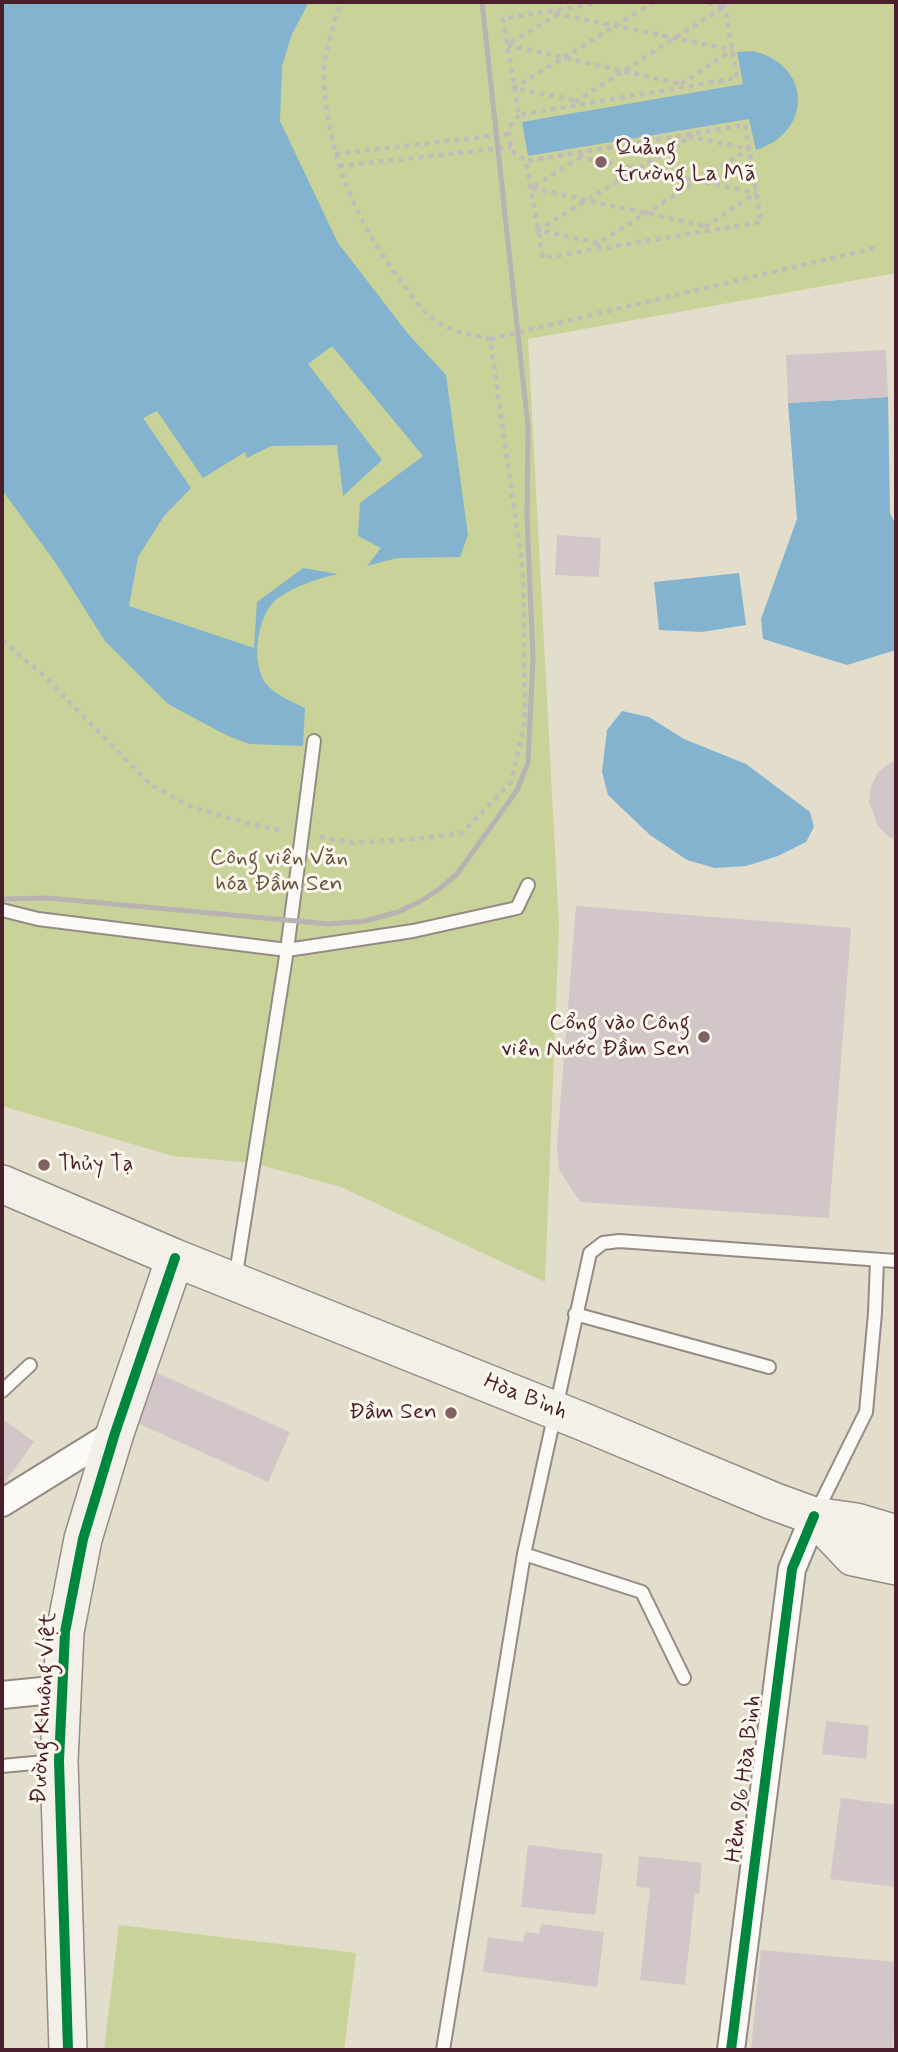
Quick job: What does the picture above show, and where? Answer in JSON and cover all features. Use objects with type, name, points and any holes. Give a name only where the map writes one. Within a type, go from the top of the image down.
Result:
[{"type":"main road","points":[[2,1184],[175,1258]]},
{"type":"main road","name":"Hòa Bình","points":[[175,1258],[814,1516],[856,1522],[896,1534]]},
{"type":"main road","name":"Đường Khuông Việt","points":[[60,2050],[59,1761],[65,1632],[83,1539],[115,1433],[175,1258]]},
{"type":"main road","name":"Hòa Bình","points":[[814,1516],[853,1558],[896,1566]]},
{"type":"street","points":[[2,1503],[115,1433]]},
{"type":"street","name":"Hẻm 96 Hòa Bình","points":[[731,2050],[792,1569],[814,1516]]},
{"type":"street","points":[[2,1695],[62,1689]]},
{"type":"lane","points":[[235,1280],[287,950],[314,741]]},
{"type":"lane","points":[[2,910],[38,919],[287,950],[413,931],[517,908],[528,885]]},
{"type":"lane","points":[[443,2050],[524,1554],[590,1252],[603,1242],[619,1241],[896,1261]]},
{"type":"lane","points":[[814,1516],[866,1412],[877,1261]]},
{"type":"lane","points":[[575,1314],[769,1367]]},
{"type":"lane","points":[[2,1391],[30,1365]]},
{"type":"lane","points":[[524,1554],[642,1592],[684,1678]]},
{"type":"lane","points":[[2,1766],[59,1761]]},
{"type":"path","points":[[341,2],[330,37],[323,76],[330,138],[347,191],[381,255],[416,301],[440,324],[490,340],[879,247]]},
{"type":"path","points":[[519,115],[503,19],[557,12],[602,2]]},
{"type":"path","points":[[514,88],[654,2]]},
{"type":"path","points":[[702,2],[725,4]]},
{"type":"path","points":[[514,88],[575,103],[725,4]]},
{"type":"path","points":[[526,161],[543,258],[705,228],[761,222],[745,125],[581,155],[526,161],[512,151],[508,129],[519,115],[575,103],[737,78],[725,4]]},
{"type":"path","points":[[507,45],[557,12],[733,50]]},
{"type":"path","points":[[507,45],[681,86],[733,50]]},
{"type":"path","points":[[335,154],[509,134]]},
{"type":"path","points":[[538,230],[690,135],[749,149]]},
{"type":"path","points":[[339,166],[511,147]]},
{"type":"path","points":[[538,230],[598,246],[749,149]]},
{"type":"path","points":[[531,188],[581,155],[756,193]]},
{"type":"path","points":[[531,188],[705,228],[756,193]]},
{"type":"path","points":[[2,640],[42,674],[151,785],[194,808],[251,824],[353,843],[463,833],[511,782],[525,723],[523,571],[490,340]]},
{"type":"green space","name":"Công viên Văn hóa Đầm Sen","points":[[2,2],[896,2],[896,273],[528,339],[559,926],[545,1282],[341,1187],[253,1163],[173,1156],[2,1106]]},
{"type":"green space","points":[[119,1925],[356,1953],[344,2050],[104,2050]]},
{"type":"water","points":[[2,2],[309,2],[292,34],[282,66],[280,121],[338,243],[409,335],[446,375],[468,535],[460,557],[397,558],[367,566],[381,548],[358,536],[360,503],[423,456],[332,346],[308,364],[382,460],[343,496],[337,445],[271,446],[247,458],[245,452],[203,478],[157,411],[143,418],[191,488],[164,516],[138,557],[129,606],[254,648],[257,602],[303,568],[338,574],[292,589],[278,598],[265,615],[258,640],[259,666],[268,686],[305,708],[303,746],[249,744],[226,735],[168,704],[105,641],[55,562],[2,490]]},
{"type":"water","points":[[753,51],[772,59],[786,70],[795,84],[798,99],[796,114],[788,129],[775,141],[756,150],[749,119],[528,156],[522,122],[743,84],[737,52]]},
{"type":"water","points":[[888,397],[890,513],[896,526],[896,650],[847,665],[763,639],[761,619],[797,519],[788,403]]},
{"type":"water","points":[[739,573],[746,625],[702,632],[659,630],[654,582]]},
{"type":"water","points":[[622,711],[649,717],[684,739],[746,764],[810,812],[814,827],[806,842],[778,856],[746,866],[715,868],[687,860],[650,835],[608,795],[602,772],[607,730]]},
{"type":"building","points":[[886,350],[888,397],[788,403],[786,355]]},
{"type":"building","points":[[557,535],[601,538],[599,577],[555,575]]},
{"type":"building","points":[[896,759],[896,840],[878,826],[869,802],[871,786],[878,772]]},
{"type":"building","name":"Cổng vào Công viên Nước Đầm Sen","points":[[576,906],[851,928],[829,1218],[581,1202],[559,1169],[557,1146]]},
{"type":"building","points":[[146,1368],[290,1432],[268,1482],[124,1417]]},
{"type":"building","points":[[2,1418],[34,1442],[2,1486]]},
{"type":"building","points":[[826,1721],[869,1726],[866,1759],[822,1754]]},
{"type":"building","points":[[841,1798],[896,1805],[896,1887],[830,1879]]},
{"type":"building","points":[[528,1845],[603,1854],[595,1915],[521,1907]]},
{"type":"building","points":[[639,1856],[702,1863],[699,1894],[695,1893],[685,1985],[640,1980],[650,1888],[636,1887]]},
{"type":"building","points":[[541,1924],[604,1932],[597,1987],[483,1972],[488,1937],[523,1942],[525,1932],[539,1934]]},
{"type":"building","points":[[761,1950],[896,1962],[896,2010],[892,2050],[751,2050]]},
{"type":"railway","points":[[2,899],[48,898],[329,924],[365,921],[398,912],[421,901],[457,874],[517,790],[528,763],[533,658],[527,518],[528,427],[482,2]]},
{"type":"cycle path","points":[[68,2050],[59,1761],[65,1632],[83,1539],[115,1433],[175,1258]]},
{"type":"cycle path","points":[[731,2050],[792,1569],[814,1516]]},
{"type":"place","name":"Quảng trường La Mã","points":[[601,162]]},
{"type":"place","name":"Cổng vào Công viên Nước Đầm Sen","points":[[704,1037]]},
{"type":"place","name":"Thủy Tạ","points":[[44,1165]]},
{"type":"place","name":"Đầm Sen","points":[[451,1413]]}]
